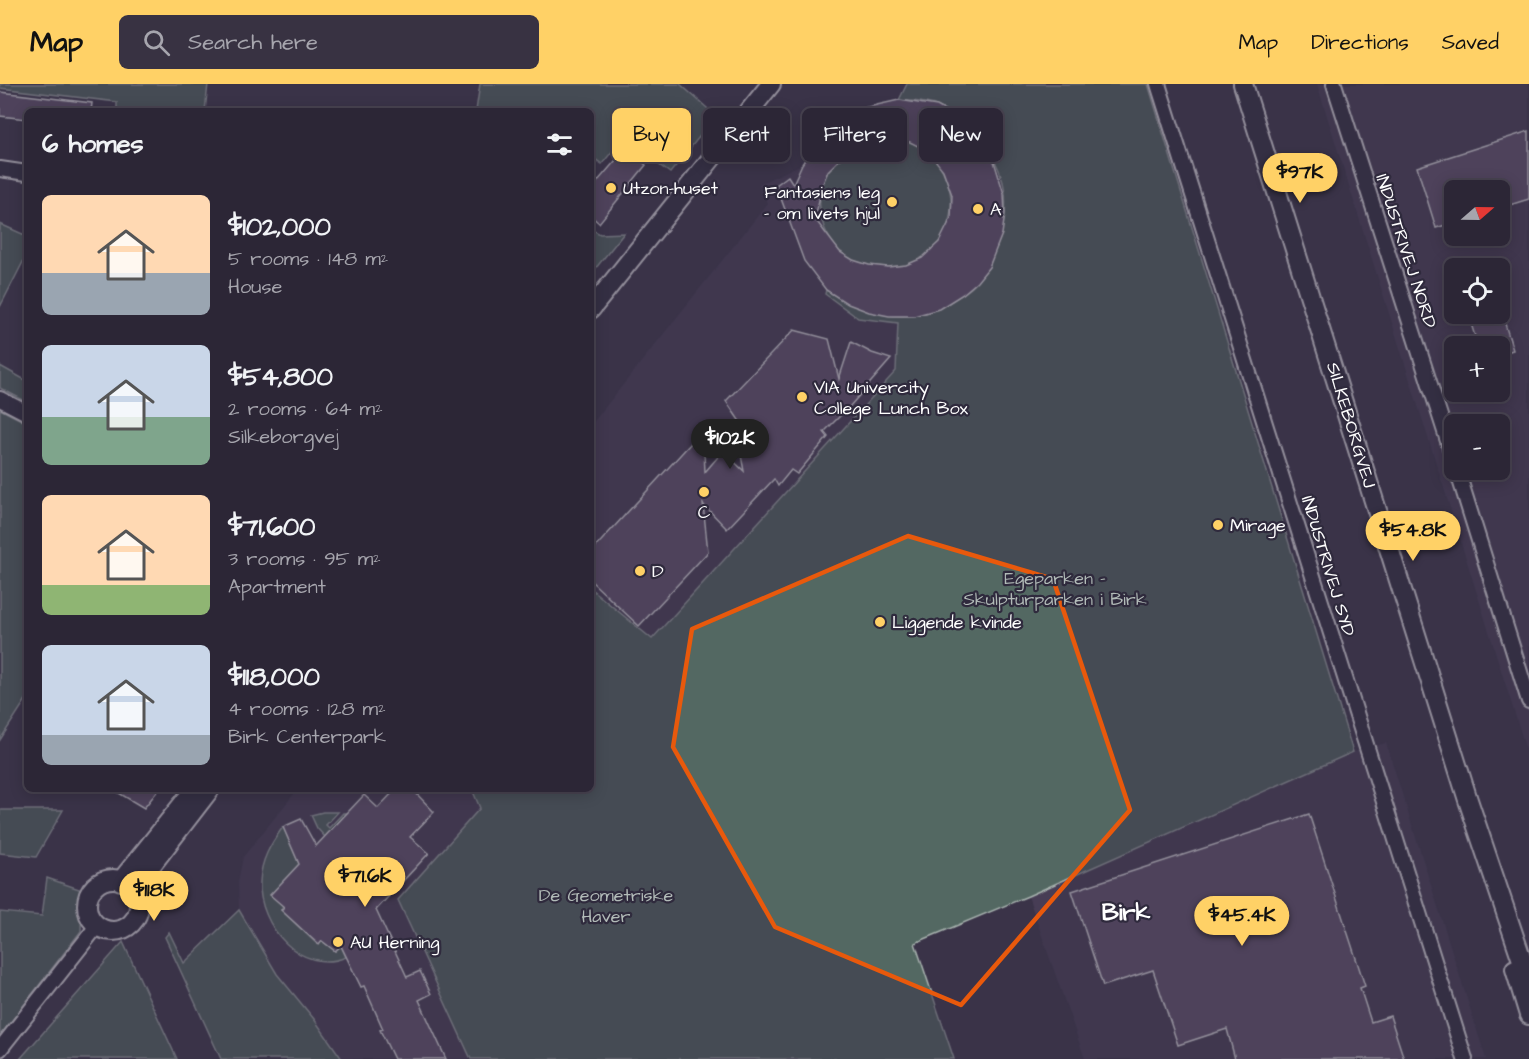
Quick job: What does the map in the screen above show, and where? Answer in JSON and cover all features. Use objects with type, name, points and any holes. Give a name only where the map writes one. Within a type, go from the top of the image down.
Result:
[{"type":"main road","points":[[742,108],[757,84]]},
{"type":"main road","points":[[748,108],[771,84]]},
{"type":"main road","name":"SILKEBORGVEJ","points":[[1243,84],[1468,800],[1529,981]]},
{"type":"main road","points":[[594,295],[703,160]]},
{"type":"main road","points":[[127,885],[193,792]]},
{"type":"main road","points":[[127,885],[207,792]]},
{"type":"main road","name":"SILKEBORGVEJ","points":[[1468,800],[1529,1015]]},
{"type":"main road","points":[[104,881],[127,885],[138,897],[137,915],[132,923],[115,932],[97,926],[89,917],[87,906],[89,894],[96,885],[104,881]]},
{"type":"street","name":"INDUSTRIVEJ SYD","points":[[1158,84],[1465,1059]]},
{"type":"street","name":"INDUSTRIVEJ NORD","points":[[1334,84],[1444,429]]},
{"type":"street","points":[[0,169],[24,173]]},
{"type":"street","points":[[0,399],[24,411]]},
{"type":"street","points":[[1460,480],[1529,701]]},
{"type":"street","points":[[0,1049],[97,926]]},
{"type":"highlighted area","points":[[908,536],[1053,579],[1130,810],[961,1005],[775,927],[673,747],[692,629]]},
{"type":"shaded area","points":[[1317,84],[1529,84],[1529,759]]},
{"type":"shaded area","points":[[899,100],[937,106],[940,108],[919,108],[919,162],[994,162],[1004,194],[1005,214],[977,282],[939,309],[898,323],[896,371],[651,639],[594,685],[594,421],[768,203],[759,184],[803,162],[907,162],[907,108],[863,108]]},
{"type":"shaded area","points":[[1386,743],[1486,1059],[1085,1059],[1028,896],[1353,752]]},
{"type":"shaded area","name":"AU Herning","points":[[296,792],[473,792],[481,808],[398,900],[471,1059],[342,1059],[314,1019],[277,974],[239,910],[238,882],[243,857]]},
{"type":"green space","points":[[0,84],[208,84],[205,108],[117,108],[117,102],[0,88]]},
{"type":"green space","points":[[480,84],[680,84],[707,108],[703,108],[703,132],[691,147],[691,108],[612,108],[612,152],[602,164],[594,158],[594,108],[476,108]]},
{"type":"green space","points":[[907,84],[1148,84],[1353,752],[1028,896],[915,943],[954,1059],[471,1059],[398,900],[480,808],[473,792],[594,792],[594,591],[652,639],[896,371],[898,323],[858,318],[825,294],[826,290],[855,306],[886,315],[902,316],[934,311],[969,290],[977,281],[1005,212],[1002,180],[995,162],[1003,162],[1003,108],[941,108],[899,100]]},
{"type":"green space","points":[[907,142],[919,146],[919,162],[937,162],[947,181],[950,194],[949,219],[939,243],[920,260],[899,267],[869,265],[852,260],[843,254],[827,233],[820,206],[824,179],[835,162],[907,162]]},
{"type":"green space","points":[[655,162],[679,162],[670,173]]},
{"type":"green space","points":[[0,224],[24,235],[24,260],[0,307]]},
{"type":"green space","points":[[594,231],[600,234],[624,233],[594,270]]},
{"type":"green space","points":[[0,366],[24,379],[24,400],[0,388]]},
{"type":"green space","points":[[0,409],[24,421],[24,703],[0,740]]},
{"type":"green space","points":[[0,810],[63,810],[36,857],[0,853]]},
{"type":"green space","points":[[338,812],[326,825],[329,828],[343,813],[347,813],[325,837],[317,828],[311,815]]},
{"type":"green space","points":[[283,827],[299,864],[281,910],[318,945],[322,941],[335,951],[341,946],[346,957],[329,961],[313,959],[298,953],[274,930],[266,915],[261,898],[262,867],[267,853]]},
{"type":"green space","points":[[47,878],[82,890],[81,931],[0,1036],[0,912],[42,916]]},
{"type":"green space","points":[[239,910],[277,974],[314,1019],[342,1059],[221,1059],[165,937],[169,932],[184,963]]},
{"type":"green space","points":[[123,942],[177,1059],[20,1059]]},
{"type":"building","points":[[0,92],[92,103],[91,108],[24,108],[24,119],[0,116]]},
{"type":"building","name":"A","points":[[899,100],[940,108],[919,108],[919,146],[907,142],[907,108],[863,108]]},
{"type":"building","points":[[1529,131],[1529,199],[1510,205],[1510,180],[1444,180],[1444,225],[1436,228],[1417,167]]},
{"type":"building","name":"Utzon-huset","points":[[614,162],[642,162],[646,165],[599,223],[594,219],[594,186]]},
{"type":"building","name":"A","points":[[803,162],[837,162],[828,171],[822,186],[815,219],[840,252],[853,260],[869,265],[888,267],[906,265],[922,258],[939,242],[951,218],[952,195],[943,170],[937,162],[994,162],[1004,194],[1005,214],[1002,234],[989,267],[963,294],[939,309],[914,316],[889,316],[848,304],[826,290],[804,261],[776,185],[788,176],[793,184]]},
{"type":"building","points":[[1471,324],[1505,324],[1509,336],[1475,336]]},
{"type":"building","points":[[794,330],[829,339],[839,379],[851,342],[872,353],[891,359],[824,432],[828,437],[797,474],[791,470],[778,486],[774,479],[727,529],[703,504],[708,552],[639,626],[594,584],[594,549],[703,430],[705,472],[723,451],[744,471],[737,434],[743,426],[726,401]]},
{"type":"building","points":[[117,792],[157,792],[144,808]]},
{"type":"building","points":[[393,792],[415,792],[434,812],[410,837],[429,853],[376,910],[407,977],[420,971],[431,994],[419,1000],[446,1059],[394,1059],[380,1030],[383,1029],[364,986],[361,987],[341,946],[335,951],[322,941],[319,945],[281,910],[284,907],[270,895],[299,864],[283,827],[301,819],[316,846],[364,795],[378,808]]},
{"type":"building","points":[[1309,814],[1365,986],[1360,988],[1371,1022],[1390,1016],[1404,1059],[1235,1059],[1227,1029],[1178,1045],[1153,970],[1103,986],[1072,891]]},
{"type":"place","name":"Utzon-huset","points":[[611,188]]},
{"type":"place","name":"Fantasiens leg - om livets hjul","points":[[892,202]]},
{"type":"place","name":"A","points":[[978,209]]},
{"type":"place","name":"VIA Univercity College Lunch Box","points":[[802,397]]},
{"type":"place","name":"C","points":[[704,492]]},
{"type":"place","name":"Mirage","points":[[1218,525]]},
{"type":"place","name":"D","points":[[640,571]]},
{"type":"place","name":"Liggende kvinde","points":[[880,622]]},
{"type":"place","name":"AU Herning","points":[[338,942]]},
{"type":"district","name":"Birk","points":[[1126,913]]},
{"type":"park label","name":"Egeparken - Skulpturparken i Birk","points":[[1055,588]]},
{"type":"park label","name":"De Geometriske Haver","points":[[606,905]]}]
